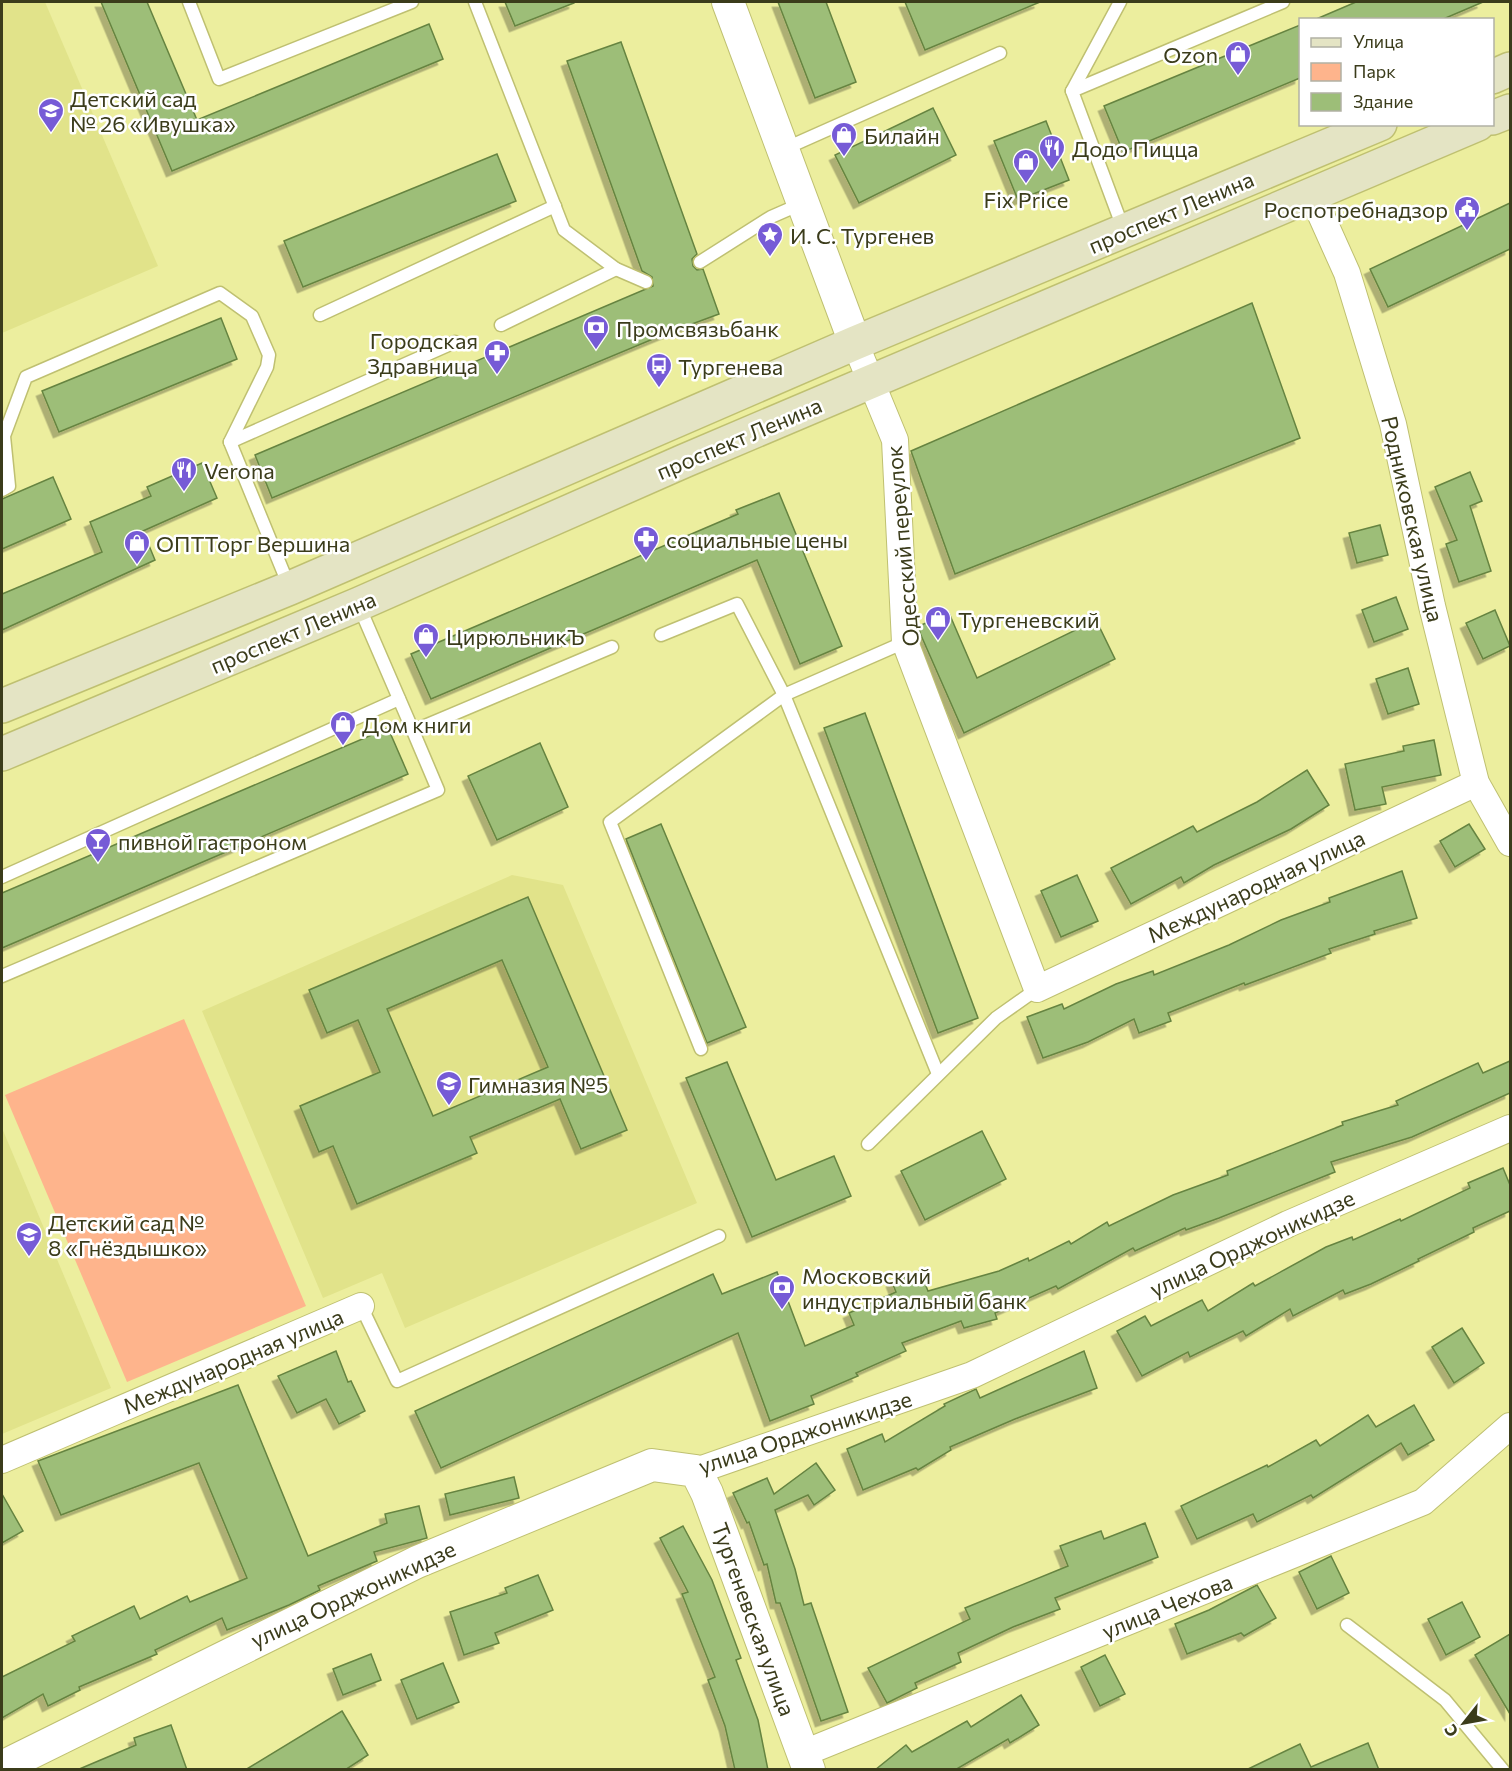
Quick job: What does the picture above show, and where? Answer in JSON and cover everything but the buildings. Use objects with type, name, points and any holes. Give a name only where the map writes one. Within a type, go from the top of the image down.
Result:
[{"type":"main road","points":[[1494,76],[1510,69]]},
{"type":"main road","name":"проспект Ленина","points":[[2,706],[290,588],[855,343],[1375,126]]},
{"type":"main road","name":"проспект Ленина","points":[[2,754],[359,604],[1312,195],[1482,126]]},
{"type":"street","name":"Одесский переулок","points":[[728,2],[855,343],[895,440],[905,642],[1037,989]]},
{"type":"street","name":"Родниковская улица","points":[[1312,195],[1347,273],[1393,424],[1432,606],[1476,783],[1510,843]]},
{"type":"street","name":"Международная улица","points":[[1037,989],[1476,783]]},
{"type":"street","name":"улица Орджоникидзе","points":[[2,1767],[417,1562],[652,1465],[696,1471],[972,1375],[1288,1224],[1510,1128]]},
{"type":"street","name":"Международная улица","points":[[2,1460],[361,1306]]},
{"type":"street","name":"улица Чехова","points":[[807,1762],[1423,1502],[1510,1426]]},
{"type":"street","name":"Тургеневская улица","points":[[696,1471],[707,1494],[807,1762]]},
{"type":"lane","points":[[189,2],[219,79],[412,2]]},
{"type":"lane","points":[[475,2],[564,230],[616,269],[646,282]]},
{"type":"lane","points":[[1120,2],[1072,91],[1124,232]]},
{"type":"lane","points":[[1072,91],[1283,2]]},
{"type":"lane","points":[[783,150],[1000,53]]},
{"type":"lane","points":[[700,262],[771,217],[803,203]]},
{"type":"lane","points":[[320,315],[555,206]]},
{"type":"lane","points":[[501,325],[616,269]]},
{"type":"lane","points":[[2,490],[9,486],[4,436],[26,377],[220,293],[252,316],[269,355],[267,367],[230,442],[290,588]]},
{"type":"lane","points":[[230,442],[455,342]]},
{"type":"lane","points":[[2,976],[438,790],[359,604]]},
{"type":"lane","points":[[661,635],[737,604],[784,695],[938,1074]]},
{"type":"lane","points":[[701,1049],[610,822],[784,695],[905,642]]},
{"type":"lane","points":[[413,731],[612,647]]},
{"type":"lane","points":[[2,876],[399,699]]},
{"type":"lane","points":[[868,1144],[996,1018],[1037,989]]},
{"type":"lane","name":"Международная улица","points":[[361,1306],[397,1381],[719,1236]]},
{"type":"lane","points":[[1347,1625],[1445,1700],[1503,1770]]},
{"type":"shaded area","name":"Детский сад № 26 «Ивушка»","points":[[2,2],[45,2],[158,266],[2,333]]},
{"type":"shaded area","name":"Гимназия №5","points":[[512,875],[563,885],[697,1203],[405,1328],[382,1273],[323,1298],[202,1011]]},
{"type":"shaded area","name":"Детский сад № 8 «Гнёздышко»","points":[[2,1128],[111,1388],[2,1434]]},
{"type":"green space","points":[[184,1019],[306,1306],[127,1382],[5,1095]]},
{"type":"place","name":"Ozon","points":[[1238,77]]},
{"type":"place","name":"Детский сад № 26 «Ивушка»","points":[[51,134]]},
{"type":"place","name":"Билайн","points":[[844,158]]},
{"type":"place","name":"Додо Пицца","points":[[1052,171]]},
{"type":"place","name":"Fix Price","points":[[1026,185]]},
{"type":"place","name":"Роспотребнадзор","points":[[1467,232]]},
{"type":"place","name":"И. С. Тургенев","points":[[770,258]]},
{"type":"place","name":"Промсвязьбанк","points":[[596,351]]},
{"type":"place","name":"Городская Здравница","points":[[497,376]]},
{"type":"place","name":"Тургенева","points":[[659,389]]},
{"type":"place","name":"Verona","points":[[184,493]]},
{"type":"place","name":"социальные цены","points":[[646,562]]},
{"type":"place","name":"ОПТТорг Вершина","points":[[137,566]]},
{"type":"place","name":"Тургеневский","points":[[938,642]]},
{"type":"place","name":"ЦирюльникЪ","points":[[426,659]]},
{"type":"place","name":"Дом книги","points":[[343,747]]},
{"type":"place","name":"пивной гастроном","points":[[98,864]]},
{"type":"place","name":"Гимназия №5","points":[[449,1107]]},
{"type":"place","name":"Детский сад № 8 «Гнёздышко»","points":[[29,1258]]},
{"type":"place","name":"Московский индустриальный банк","points":[[782,1311]]}]
